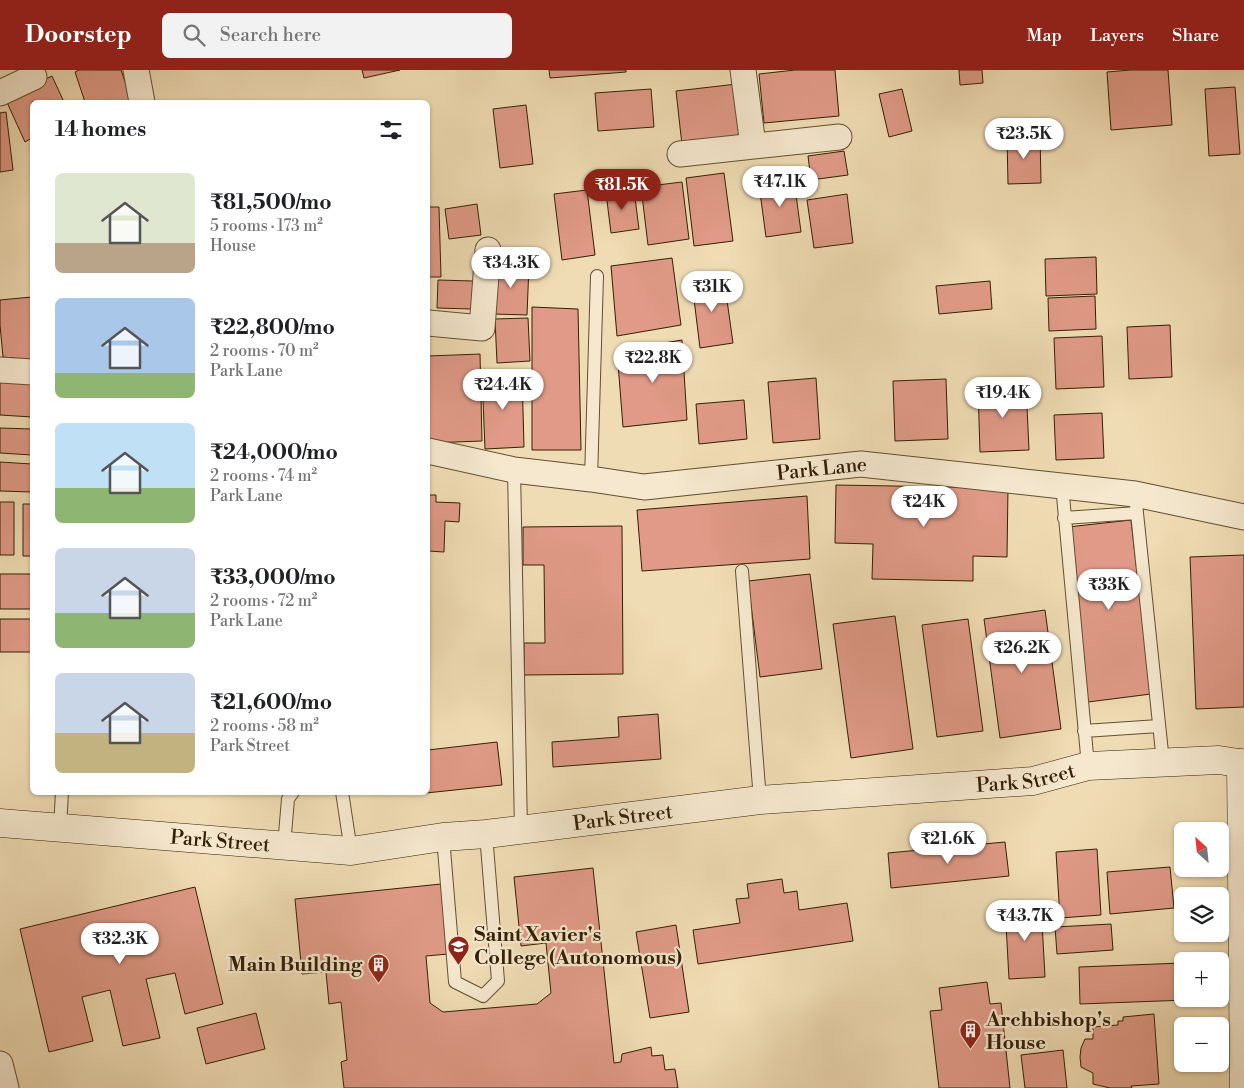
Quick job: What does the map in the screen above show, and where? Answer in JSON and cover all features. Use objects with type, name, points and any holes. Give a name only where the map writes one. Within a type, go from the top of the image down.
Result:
[{"type":"main road","name":"Park Street","points":[[0,823],[351,851],[443,837],[521,830],[760,800],[1033,781],[1088,766],[1219,760],[1242,763]]},
{"type":"main road","points":[[1242,763],[1244,1088]]},
{"type":"street","points":[[136,70],[142,100]]},
{"type":"street","points":[[743,70],[753,145]]},
{"type":"street","points":[[0,93],[40,72]]},
{"type":"street","points":[[680,154],[839,137]]},
{"type":"street","points":[[430,324],[482,328],[488,250]]},
{"type":"street","points":[[0,370],[30,372]]},
{"type":"street","name":"Park Lane","points":[[430,451],[514,470],[591,478],[644,487],[861,464],[1062,486],[1136,503],[1244,517]]},
{"type":"street","points":[[0,1064],[6,1088]]},
{"type":"lane","points":[[591,478],[597,276]]},
{"type":"lane","points":[[514,470],[521,830]]},
{"type":"lane","points":[[1062,486],[1088,766]]},
{"type":"lane","points":[[1064,518],[1136,503],[1163,762]]},
{"type":"lane","points":[[742,571],[760,800]]},
{"type":"lane","points":[[1084,731],[1159,726]]},
{"type":"lane","points":[[60,828],[62,795]]},
{"type":"lane","points":[[284,846],[288,799],[291,795]]},
{"type":"lane","points":[[342,795],[351,851]]},
{"type":"lane","points":[[443,837],[455,982],[483,996],[498,981],[486,834]]},
{"type":"building","points":[[79,70],[121,70],[131,100],[84,100],[75,72]]},
{"type":"building","points":[[362,70],[400,70],[364,78]]},
{"type":"building","points":[[549,70],[626,70],[626,72],[550,78]]},
{"type":"building","points":[[795,70],[835,70],[839,116],[764,123],[759,74]]},
{"type":"building","points":[[959,70],[982,70],[983,83],[960,85]]},
{"type":"building","points":[[1168,70],[1172,125],[1111,130],[1107,72]]},
{"type":"building","points":[[52,76],[63,100],[30,100],[30,139],[25,142],[5,98]]},
{"type":"building","points":[[737,84],[742,139],[682,145],[676,91]]},
{"type":"building","points":[[1235,87],[1240,154],[1209,156],[1205,89]]},
{"type":"building","points":[[651,89],[654,127],[598,131],[595,93]]},
{"type":"building","points":[[902,89],[912,131],[889,137],[879,94]]},
{"type":"building","points":[[526,105],[533,164],[500,168],[493,109]]},
{"type":"building","points":[[6,112],[13,170],[0,172],[0,113]]},
{"type":"building","points":[[1040,135],[1041,183],[1008,184],[1007,136]]},
{"type":"building","points":[[844,151],[848,175],[811,180],[808,156]]},
{"type":"building","points":[[724,173],[733,241],[694,246],[686,178]]},
{"type":"building","points":[[794,180],[801,232],[766,237],[759,185]]},
{"type":"building","points":[[682,182],[689,239],[648,245],[641,187]]},
{"type":"building","points":[[587,190],[595,255],[562,260],[554,194]]},
{"type":"building","points":[[634,190],[639,229],[611,233],[606,193]]},
{"type":"building","points":[[847,194],[853,243],[814,248],[807,200]]},
{"type":"building","points":[[477,204],[481,235],[449,239],[445,209]]},
{"type":"building","points":[[430,207],[439,207],[441,277],[430,277]]},
{"type":"building","points":[[1096,257],[1097,294],[1046,296],[1045,259]]},
{"type":"building","points":[[672,258],[681,325],[617,336],[611,266]]},
{"type":"building","points":[[495,264],[529,265],[527,315],[494,314]]},
{"type":"building","points":[[724,279],[733,343],[700,348],[692,283]]},
{"type":"building","points":[[438,280],[473,281],[472,309],[437,308]]},
{"type":"building","points":[[990,281],[992,309],[939,314],[936,286]]},
{"type":"building","points":[[1095,296],[1096,329],[1049,331],[1048,298]]},
{"type":"building","points":[[30,297],[30,360],[3,357],[0,300]]},
{"type":"building","points":[[532,307],[578,309],[581,450],[532,450]]},
{"type":"building","points":[[528,318],[530,361],[497,363],[495,319]]},
{"type":"building","points":[[1170,325],[1172,377],[1129,379],[1127,327]]},
{"type":"building","points":[[1102,336],[1104,387],[1056,389],[1054,338]]},
{"type":"building","points":[[682,340],[687,420],[623,427],[617,351]]},
{"type":"building","points":[[480,354],[482,441],[430,443],[430,356]]},
{"type":"building","points":[[522,373],[524,447],[485,449],[482,375]]},
{"type":"building","points":[[816,378],[820,439],[773,443],[768,382]]},
{"type":"building","points":[[946,379],[948,439],[895,441],[893,381]]},
{"type":"building","points":[[0,382],[30,383],[30,417],[0,415]]},
{"type":"building","points":[[1026,386],[1029,450],[980,452],[978,388]]},
{"type":"building","points":[[744,400],[747,439],[699,444],[696,404]]},
{"type":"building","points":[[1102,413],[1104,458],[1056,460],[1054,415]]},
{"type":"building","points":[[0,428],[30,429],[30,455],[0,453]]},
{"type":"building","points":[[0,462],[30,464],[30,492],[0,491]]},
{"type":"building","points":[[836,485],[1008,488],[1007,557],[973,556],[973,581],[872,579],[873,544],[835,543]]},
{"type":"building","points":[[430,495],[436,495],[436,502],[460,503],[459,522],[445,521],[444,552],[430,551]]},
{"type":"building","points":[[807,496],[810,559],[642,571],[637,510]]},
{"type":"building","points":[[0,502],[14,502],[14,555],[0,555]]},
{"type":"building","points":[[23,504],[30,504],[30,556],[23,556]]},
{"type":"building","points":[[1131,520],[1151,694],[1088,702],[1068,527]]},
{"type":"building","points":[[622,526],[623,674],[524,675],[524,643],[545,643],[544,565],[523,565],[523,527]]},
{"type":"building","points":[[1244,555],[1244,707],[1196,709],[1190,557]]},
{"type":"building","points":[[0,574],[30,574],[30,609],[0,609]]},
{"type":"building","points":[[810,574],[822,669],[760,677],[748,581]]},
{"type":"building","points":[[1045,610],[1061,729],[1000,738],[984,619]]},
{"type":"building","points":[[895,616],[913,749],[851,758],[833,624]]},
{"type":"building","points":[[0,619],[30,619],[30,652],[0,652]]},
{"type":"building","points":[[968,619],[983,731],[937,737],[922,625]]},
{"type":"building","points":[[658,714],[661,759],[553,767],[552,742],[619,737],[618,717]]},
{"type":"building","points":[[497,742],[502,785],[430,793],[430,750]]},
{"type":"building","points":[[1005,842],[1009,876],[891,888],[888,853]]},
{"type":"building","points":[[1097,849],[1101,915],[1060,918],[1056,852]]},
{"type":"building","points":[[1170,867],[1174,908],[1110,914],[1107,872]]},
{"type":"building","name":"Saint Xavier's College (Autonomous)","points":[[593,868],[614,1063],[621,1062],[622,1054],[651,1047],[652,1056],[663,1055],[665,1070],[675,1069],[678,1088],[344,1088],[341,1062],[347,1060],[341,1002],[329,1004],[326,972],[302,974],[295,899],[441,884],[448,954],[426,956],[430,1003],[443,1012],[537,1004],[551,993],[546,943],[521,946],[514,877]]},
{"type":"building","points":[[782,879],[784,893],[797,891],[799,910],[847,903],[853,941],[698,964],[693,930],[740,923],[736,899],[749,898],[747,884]]},
{"type":"building","points":[[195,887],[223,1004],[185,1014],[175,973],[146,979],[160,1038],[123,1046],[110,990],[82,997],[93,1041],[49,1052],[20,929]]},
{"type":"building","points":[[1041,904],[1045,977],[1009,979],[1005,906]]},
{"type":"building","points":[[1111,924],[1113,950],[1057,954],[1055,927]]},
{"type":"building","points":[[676,925],[689,1012],[650,1018],[636,932]]},
{"type":"building","points":[[1174,963],[1174,1000],[1080,1004],[1079,967]]},
{"type":"building","name":"Archbishop's House","points":[[987,982],[990,1004],[1001,1003],[1010,1088],[939,1088],[930,1011],[942,1010],[939,988]]},
{"type":"building","points":[[256,1013],[265,1049],[206,1064],[197,1028]]},
{"type":"building","points":[[1154,1014],[1159,1084],[1131,1086],[1132,1088],[1110,1088],[1093,1084],[1093,1073],[1081,1067],[1080,1057],[1085,1039],[1093,1039],[1093,1027],[1118,1025],[1118,1021],[1123,1021],[1123,1017]]},
{"type":"building","points":[[1063,1050],[1067,1088],[1025,1088],[1021,1055]]},
{"type":"place","name":"Saint Xavier's College (Autonomous)","points":[[458,965]]},
{"type":"place","name":"Main Building","points":[[378,983]]},
{"type":"place","name":"Archbishop's House","points":[[970,1050]]}]
